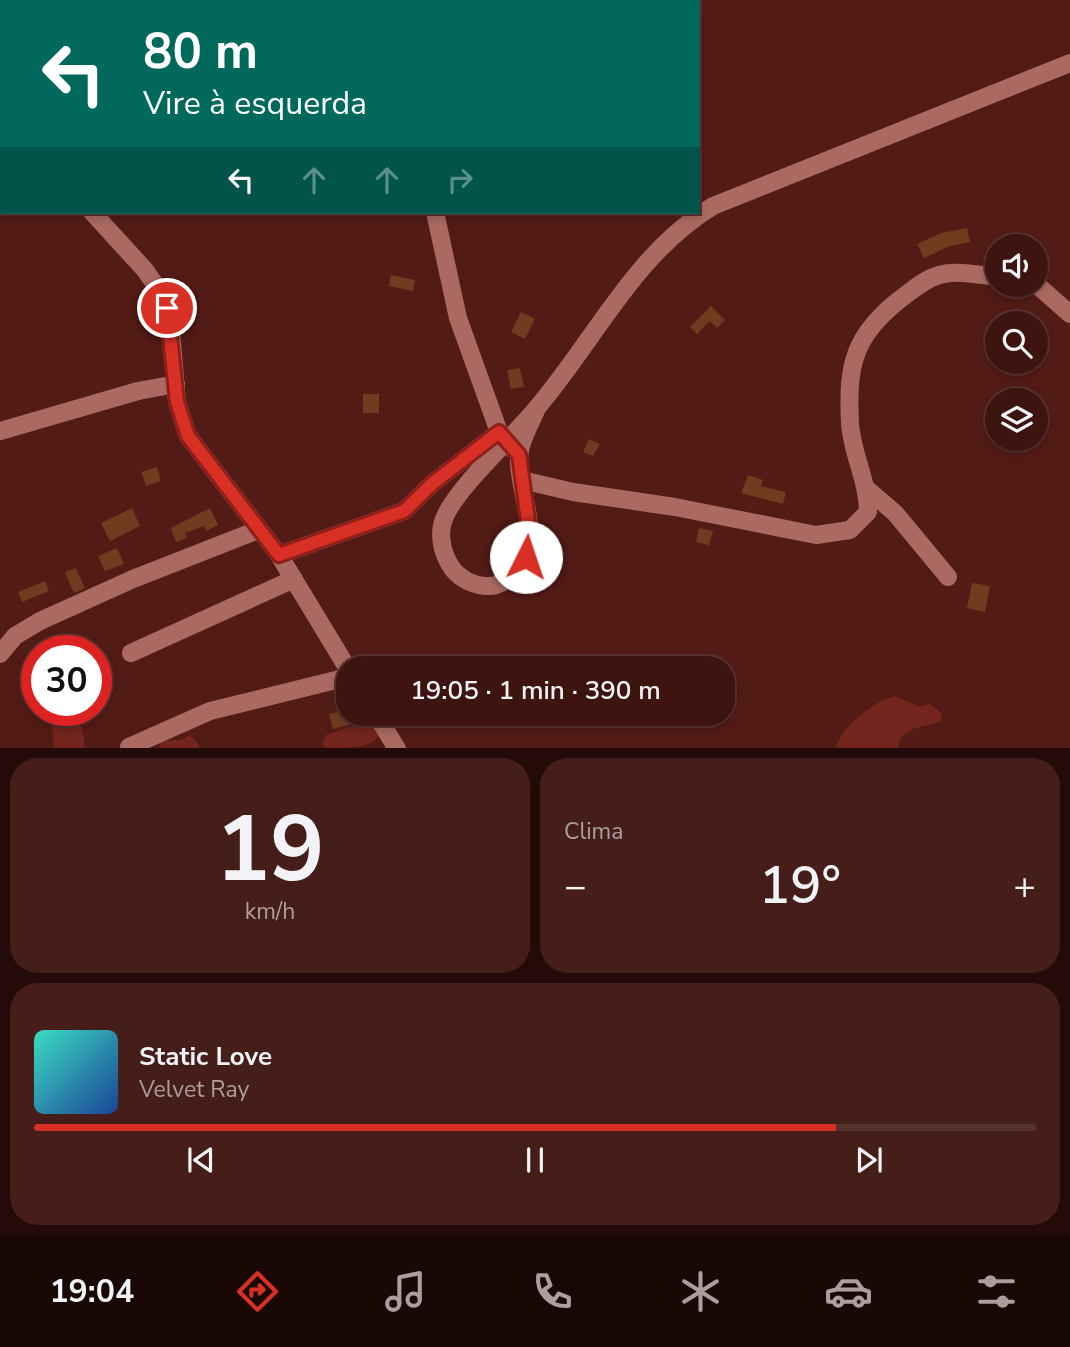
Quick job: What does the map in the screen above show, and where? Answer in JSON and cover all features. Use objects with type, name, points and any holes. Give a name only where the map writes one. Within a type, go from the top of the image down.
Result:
[{"type":"street","points":[[435,214],[458,318],[508,443],[522,480],[528,521],[526,557],[519,570],[503,583],[491,586],[471,583],[453,570],[441,544],[443,519],[473,479],[508,443],[537,408],[652,254],[713,206],[1070,63]]},
{"type":"street","points":[[94,214],[145,270],[163,296],[170,320],[176,384],[188,436],[279,555],[340,656]]},
{"type":"street","points":[[522,480],[573,492],[675,507],[816,535],[834,535],[860,523],[868,512],[867,489],[855,453],[850,424],[851,379],[861,339],[876,320],[923,282],[954,273],[985,276]]},
{"type":"street","points":[[1048,295],[1070,314]]},
{"type":"street","points":[[0,431],[138,391],[176,384]]},
{"type":"street","points":[[279,555],[404,511],[433,483],[508,443]]},
{"type":"street","points":[[867,489],[895,513],[948,577]]},
{"type":"street","points":[[0,654],[15,636],[40,621],[145,574],[258,530]]},
{"type":"street","points":[[131,653],[294,579]]},
{"type":"street","points":[[129,747],[210,711],[336,680]]},
{"type":"street","points":[[383,726],[397,748]]},
{"type":"shaded area","points":[[895,696],[920,707],[930,704],[942,714],[941,721],[909,731],[900,740],[898,748],[836,748],[839,739],[852,723],[877,703]]},
{"type":"shaded area","points":[[52,726],[82,726],[85,748],[54,748]]},
{"type":"shaded area","points":[[353,726],[375,726],[380,734],[371,743],[342,748],[326,748],[322,744],[326,735]]},
{"type":"shaded area","points":[[190,735],[199,745],[198,748],[159,748],[161,741],[181,740]]},
{"type":"building","points":[[967,228],[970,242],[950,246],[924,258],[917,244],[941,233]]},
{"type":"building","points":[[391,275],[415,280],[413,291],[389,286]]},
{"type":"building","points":[[711,306],[725,320],[717,328],[710,321],[697,334],[690,327]]},
{"type":"building","points":[[521,312],[535,319],[525,339],[511,332]]},
{"type":"building","points":[[520,368],[524,387],[511,389],[507,370]]},
{"type":"building","points":[[363,394],[379,394],[379,413],[363,413]]},
{"type":"building","points":[[589,439],[600,444],[593,456],[583,452]]},
{"type":"building","points":[[157,467],[161,481],[146,486],[141,472]]},
{"type":"building","points":[[748,475],[763,480],[761,486],[786,492],[783,504],[741,493]]},
{"type":"building","points":[[132,508],[140,526],[110,541],[101,523]]},
{"type":"building","points":[[210,508],[218,525],[206,531],[204,526],[185,533],[187,538],[176,542],[171,528]]},
{"type":"building","points":[[699,528],[713,531],[709,545],[696,542]]},
{"type":"building","points":[[117,548],[124,564],[105,571],[98,556]]},
{"type":"building","points":[[76,568],[85,588],[74,593],[65,572]]},
{"type":"building","points":[[45,581],[49,591],[22,602],[18,592]]},
{"type":"building","points":[[972,583],[990,586],[985,612],[967,608]]},
{"type":"building","points":[[336,713],[336,726],[345,726],[333,729],[329,714]]},
{"type":"route","points":[[167,308],[177,402],[188,436],[279,555],[404,511],[433,483],[499,432],[519,455],[528,521],[529,543],[526,557]]}]
